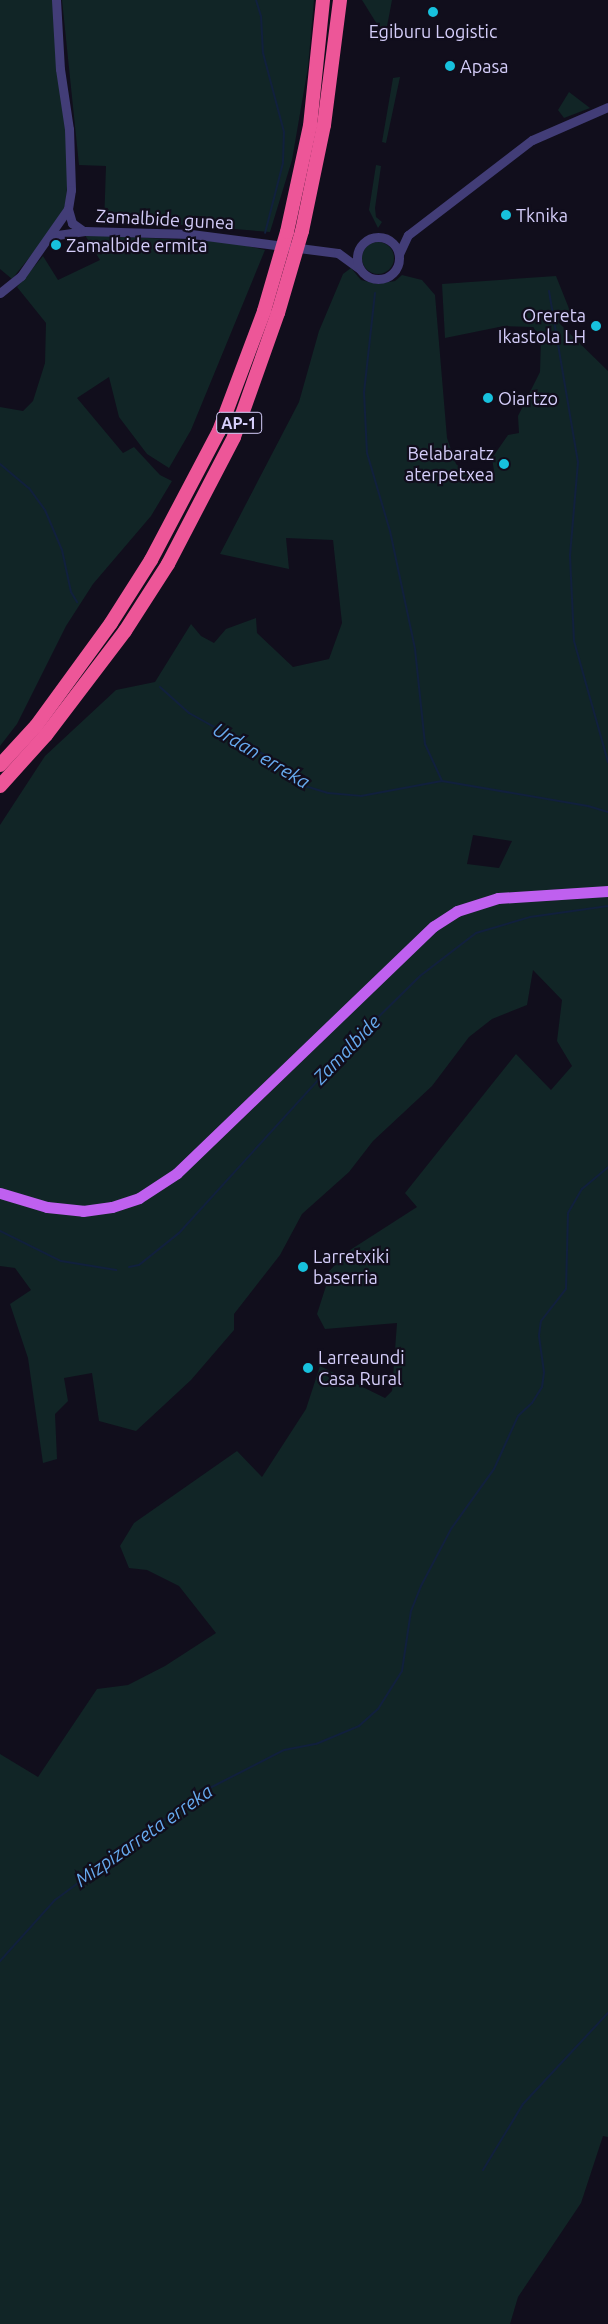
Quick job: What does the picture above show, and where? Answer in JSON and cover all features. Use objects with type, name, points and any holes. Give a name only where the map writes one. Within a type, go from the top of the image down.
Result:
[{"type":"highway","name":"AP-1","points":[[0,765],[36,726],[111,623],[151,560],[220,431],[264,310],[287,232],[310,126],[324,0]]},
{"type":"highway","name":"AP-1","points":[[0,786],[46,736],[124,631],[168,564],[234,436],[278,313],[302,232],[322,133],[340,0]]},
{"type":"main road","points":[[0,1193],[41,1205],[83,1211],[112,1207],[139,1198],[177,1173],[434,926],[457,911],[498,898],[608,891]]},
{"type":"street","points":[[0,293],[20,276],[68,210],[71,190],[69,129],[60,68],[56,0]]},
{"type":"street","points":[[338,253],[370,278],[384,278],[396,269],[402,242],[411,233],[532,140],[608,107]]},
{"type":"street","points":[[68,210],[75,228]]},
{"type":"street","points":[[53,232],[75,228],[85,231]]},
{"type":"street","points":[[53,232],[85,231]]},
{"type":"street","name":"Zamalbide gunea","points":[[85,231],[167,232],[243,239],[338,253]]},
{"type":"street","points":[[338,253],[361,245],[374,237],[386,238],[411,233]]},
{"type":"street","points":[[386,238],[399,254]]},
{"type":"street","points":[[359,268],[356,258],[361,245]]},
{"type":"green space","points":[[0,0],[53,0],[69,150],[66,205],[54,227],[12,279],[0,269]]},
{"type":"green space","points":[[62,0],[314,0],[308,67],[292,160],[270,232],[172,224],[104,225],[106,166],[79,165]]},
{"type":"green space","points":[[362,0],[392,0],[385,37]]},
{"type":"green space","points":[[400,77],[386,143],[382,142],[393,78]]},
{"type":"green space","points":[[569,92],[590,108],[564,118],[558,110]]},
{"type":"green space","points":[[376,165],[381,166],[375,208],[376,217],[382,222],[378,228],[369,210]]},
{"type":"green space","points":[[85,235],[231,242],[265,250],[191,430],[169,468],[147,454],[119,417],[109,377],[77,398],[123,453],[134,447],[160,475],[172,481],[151,516],[93,584],[66,626],[17,724],[0,746],[0,407],[23,411],[33,401],[45,363],[46,323],[17,287],[43,256],[58,280],[100,260]]},
{"type":"green space","points":[[378,242],[384,243],[389,247],[393,252],[393,264],[389,269],[384,273],[378,274],[372,273],[367,269],[363,264],[362,258],[363,252],[367,247],[372,243]]},
{"type":"green space","points":[[351,268],[361,280],[377,284],[395,281],[402,275],[422,280],[435,295],[447,438],[456,464],[473,479],[489,479],[494,471],[492,458],[508,435],[519,433],[518,416],[540,372],[541,338],[533,327],[504,326],[445,338],[442,284],[556,276],[570,311],[558,322],[608,371],[608,2137],[603,2136],[581,2203],[518,2297],[510,2324],[0,2324],[0,1754],[38,1777],[97,1689],[128,1685],[165,1666],[216,1633],[179,1586],[147,1570],[129,1568],[120,1546],[134,1523],[237,1451],[262,1477],[306,1409],[320,1366],[385,1398],[392,1391],[397,1323],[325,1329],[317,1314],[326,1286],[320,1281],[347,1252],[417,1207],[405,1193],[516,1054],[551,1090],[572,1066],[557,1041],[562,1000],[533,970],[527,1005],[492,1019],[469,1037],[432,1086],[373,1141],[349,1172],[302,1214],[280,1255],[234,1314],[234,1330],[191,1380],[136,1431],[99,1421],[92,1373],[64,1378],[68,1401],[55,1414],[57,1459],[43,1463],[28,1358],[10,1304],[31,1290],[15,1268],[0,1266],[0,825],[45,756],[116,690],[155,682],[191,624],[201,636],[214,643],[226,629],[256,618],[257,633],[293,667],[329,659],[342,623],[333,540],[286,538],[289,569],[220,554],[299,402],[319,331],[343,274]],"holes":[[[473,835],[512,841],[499,868],[467,864]]]},
{"type":"waterway","points":[[256,0],[261,16],[263,53],[284,132],[283,163],[265,233]]},
{"type":"waterway","points":[[549,291],[578,462],[570,556],[574,641],[608,762]]},
{"type":"waterway","points":[[375,293],[364,392],[367,453],[390,531],[415,649],[425,744],[442,781]]},
{"type":"waterway","name":"Urdan erreka","points":[[0,464],[29,488],[45,510],[62,550],[71,592],[77,602]]},
{"type":"waterway","name":"Urdan erreka","points":[[160,687],[189,713],[263,754],[305,786],[328,793],[361,796],[442,781],[588,806],[608,812]]},
{"type":"waterway","name":"Zamalbide","points":[[129,1267],[139,1265],[179,1233],[350,1045],[420,976],[476,933],[530,917],[608,906]]},
{"type":"waterway","name":"Mizpizarreta erreka","points":[[0,1961],[55,1900],[200,1793],[284,1750],[316,1744],[359,1726],[378,1709],[402,1671],[411,1611],[421,1586],[451,1529],[494,1469],[518,1416],[532,1403],[542,1387],[544,1372],[539,1335],[541,1321],[566,1289],[568,1213],[582,1189],[608,1167]]},
{"type":"waterway","name":"Zamalbide","points":[[0,1231],[61,1261],[116,1270]]},
{"type":"waterway","points":[[483,2170],[523,2104],[608,2013]]},
{"type":"place","name":"Egiburu Logistic","points":[[433,12]]},
{"type":"place","name":"Apasa","points":[[450,66]]},
{"type":"place","name":"Tknika","points":[[506,215]]},
{"type":"place","name":"Zamalbide ermita","points":[[56,245]]},
{"type":"place","name":"Orereta Ikastola LH","points":[[596,326]]},
{"type":"place","name":"Oiartzo","points":[[488,398]]},
{"type":"place","name":"Belabaratz aterpetxea","points":[[504,464]]},
{"type":"place","name":"Larretxiki baserria","points":[[303,1267]]},
{"type":"place","name":"Larreaundi Casa Rural","points":[[308,1368]]}]
